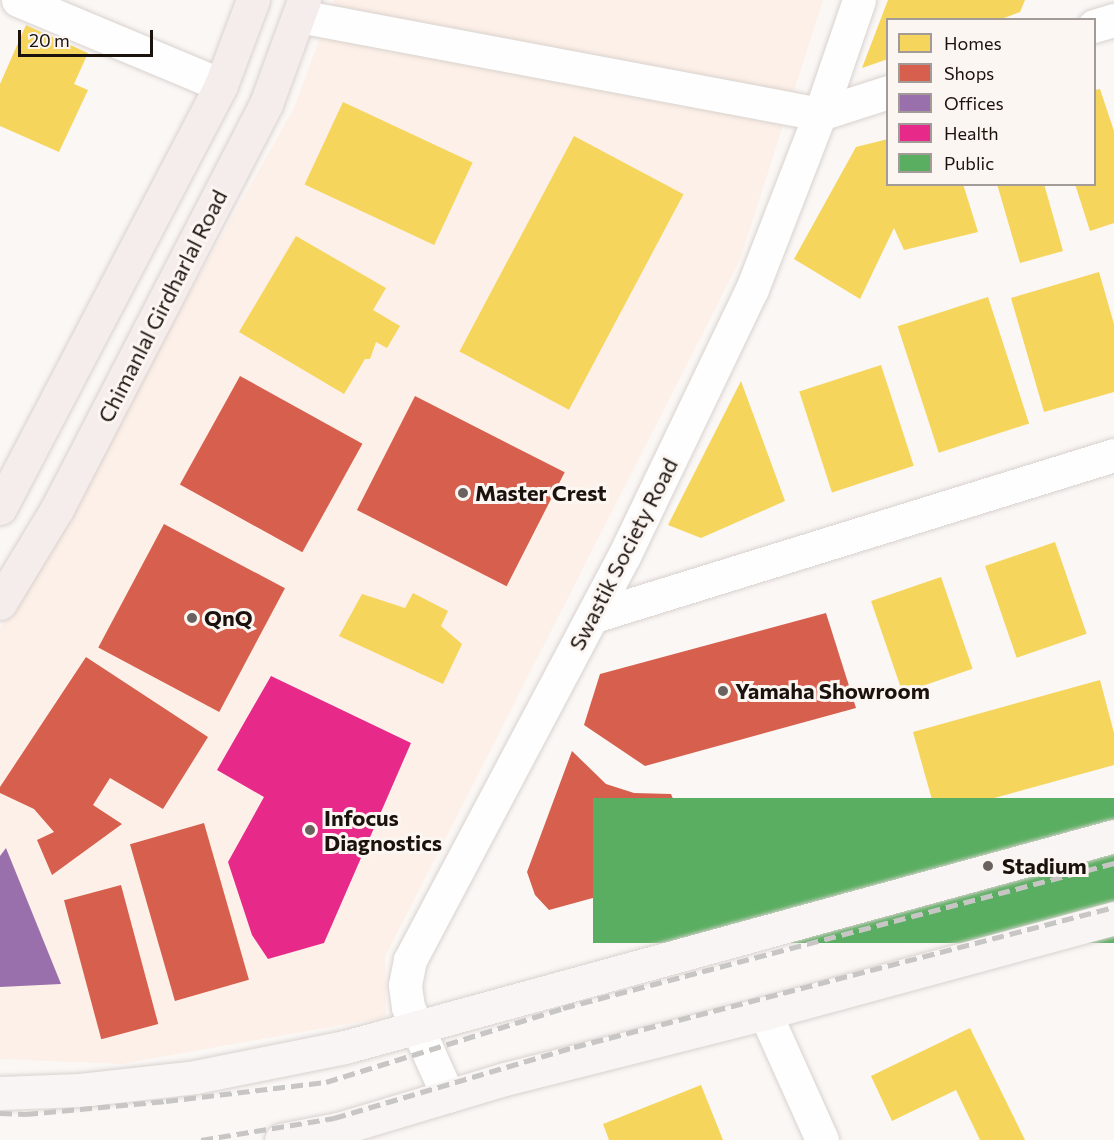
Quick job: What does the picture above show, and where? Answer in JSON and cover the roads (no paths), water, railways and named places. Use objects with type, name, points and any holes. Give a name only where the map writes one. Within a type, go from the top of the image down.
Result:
[{"type":"main road","points":[[2,499],[221,85],[253,0]]},
{"type":"main road","name":"Chimanlal Girdharlal Road","points":[[0,603],[57,509],[266,104],[302,8]]},
{"type":"main road","points":[[0,1093],[80,1090],[195,1077],[345,1047],[1114,836]]},
{"type":"main road","points":[[281,1140],[338,1129],[448,1096],[1114,918]]},
{"type":"street","points":[[18,0],[221,85]]},
{"type":"street","name":"Swastik Society Road","points":[[448,1096],[408,1007],[405,985],[410,960],[594,616],[752,289],[820,114],[859,0]]},
{"type":"street","points":[[302,8],[820,114],[886,93]]},
{"type":"street","points":[[1096,26],[1114,20]]},
{"type":"street","points":[[594,616],[1114,455]]},
{"type":"street","points":[[765,1013],[822,1140]]},
{"type":"railway","points":[[0,1113],[26,1114],[166,1101],[326,1082],[563,1008],[1114,863]]},
{"type":"railway","points":[[201,1140],[334,1118],[574,1047],[1114,907]]},
{"type":"place","name":"Master Crest","points":[[463,493]]},
{"type":"place","name":"QnQ","points":[[192,618]]},
{"type":"place","name":"Yamaha Showroom","points":[[723,691]]},
{"type":"place","name":"Infocus Diagnostics","points":[[310,830]]},
{"type":"place","name":"Stadium","points":[[988,866]]}]
